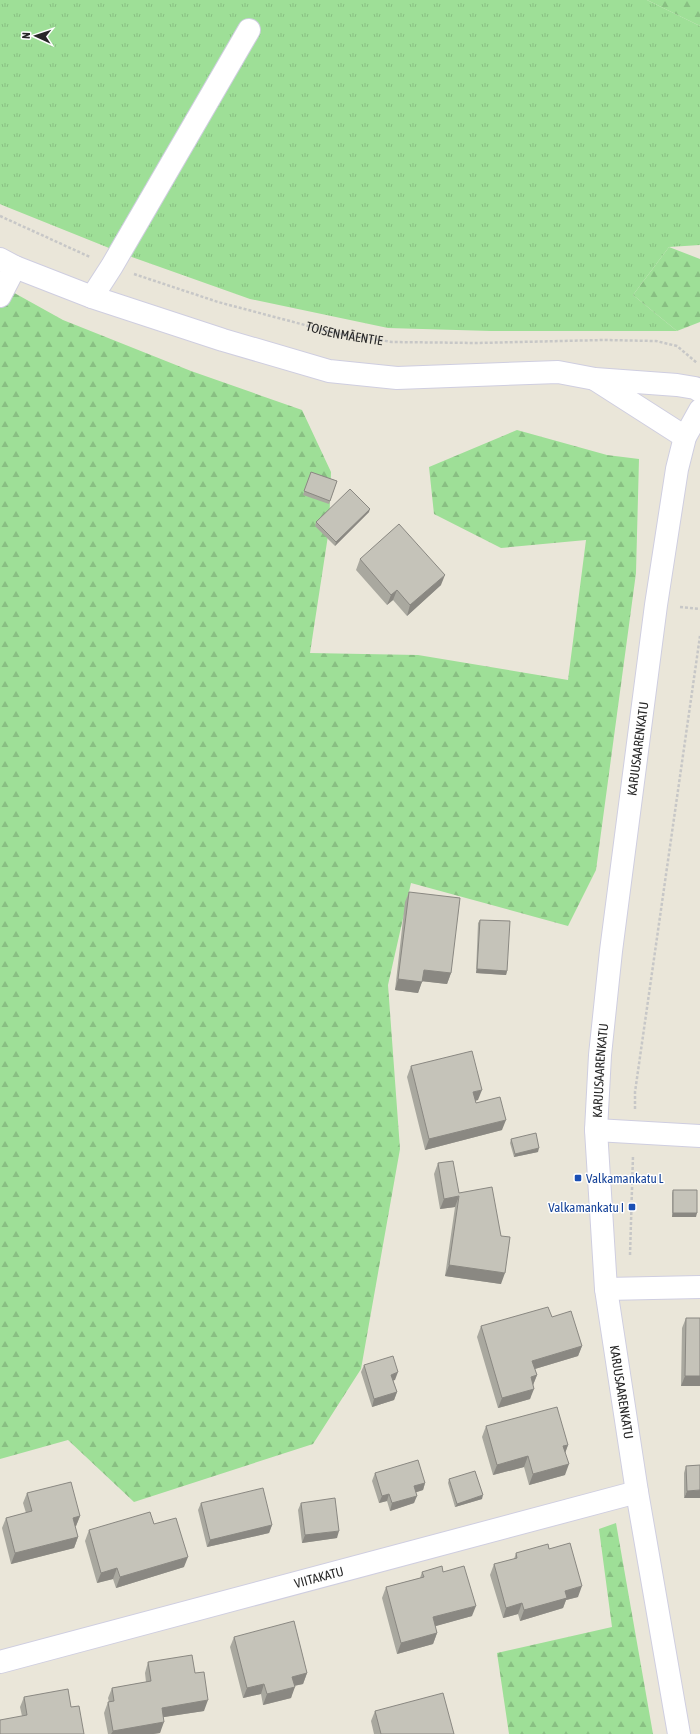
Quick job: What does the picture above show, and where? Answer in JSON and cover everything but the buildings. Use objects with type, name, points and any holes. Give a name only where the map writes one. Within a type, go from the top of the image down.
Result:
[{"type":"street","points":[[92,297],[112,266],[249,30]]},
{"type":"street","points":[[0,296],[7,263],[92,297],[223,340],[329,371],[397,378],[558,372],[595,379],[677,385],[695,388],[700,391]]},
{"type":"street","points":[[595,379],[685,437]]},
{"type":"street","name":"KARJUSAARENKATU","points":[[679,1734],[638,1492],[606,1288],[596,1130],[600,1055],[612,943],[656,605],[677,469],[685,437],[700,410]]},
{"type":"street","points":[[596,1130],[700,1136]]},
{"type":"street","points":[[606,1288],[700,1287]]},
{"type":"street","name":"VIITAKATU","points":[[0,1662],[638,1492]]},
{"type":"path","name":"TOISENMÄENTIE","points":[[0,216],[112,266],[218,302],[334,333],[392,342],[477,343],[604,340],[656,341],[678,346],[700,366]]},
{"type":"path","points":[[628,1261],[630,1251],[635,1092],[700,636]]},
{"type":"green space","points":[[0,0],[647,0],[700,26],[700,245],[669,247],[633,295],[677,331],[491,331],[388,328],[250,299],[129,256],[2,205],[0,204]]},
{"type":"green space","points":[[647,0],[700,0],[700,26]]},
{"type":"green space","points":[[669,247],[700,259],[700,322],[677,331],[633,295]]},
{"type":"green space","points":[[0,285],[63,320],[191,371],[302,410],[331,472],[329,529],[310,653],[418,655],[568,680],[586,540],[501,548],[434,514],[429,467],[517,430],[607,455],[639,459],[636,573],[596,870],[568,926],[411,883],[388,985],[400,1149],[361,1369],[313,1444],[134,1502],[68,1440],[0,1459]]},
{"type":"green space","points":[[616,1523],[653,1734],[509,1734],[497,1653],[612,1627],[599,1529]]},
{"type":"place","name":"Valkamankatu L","points":[[578,1178]]},
{"type":"place","name":"Valkamankatu I","points":[[632,1207]]}]
